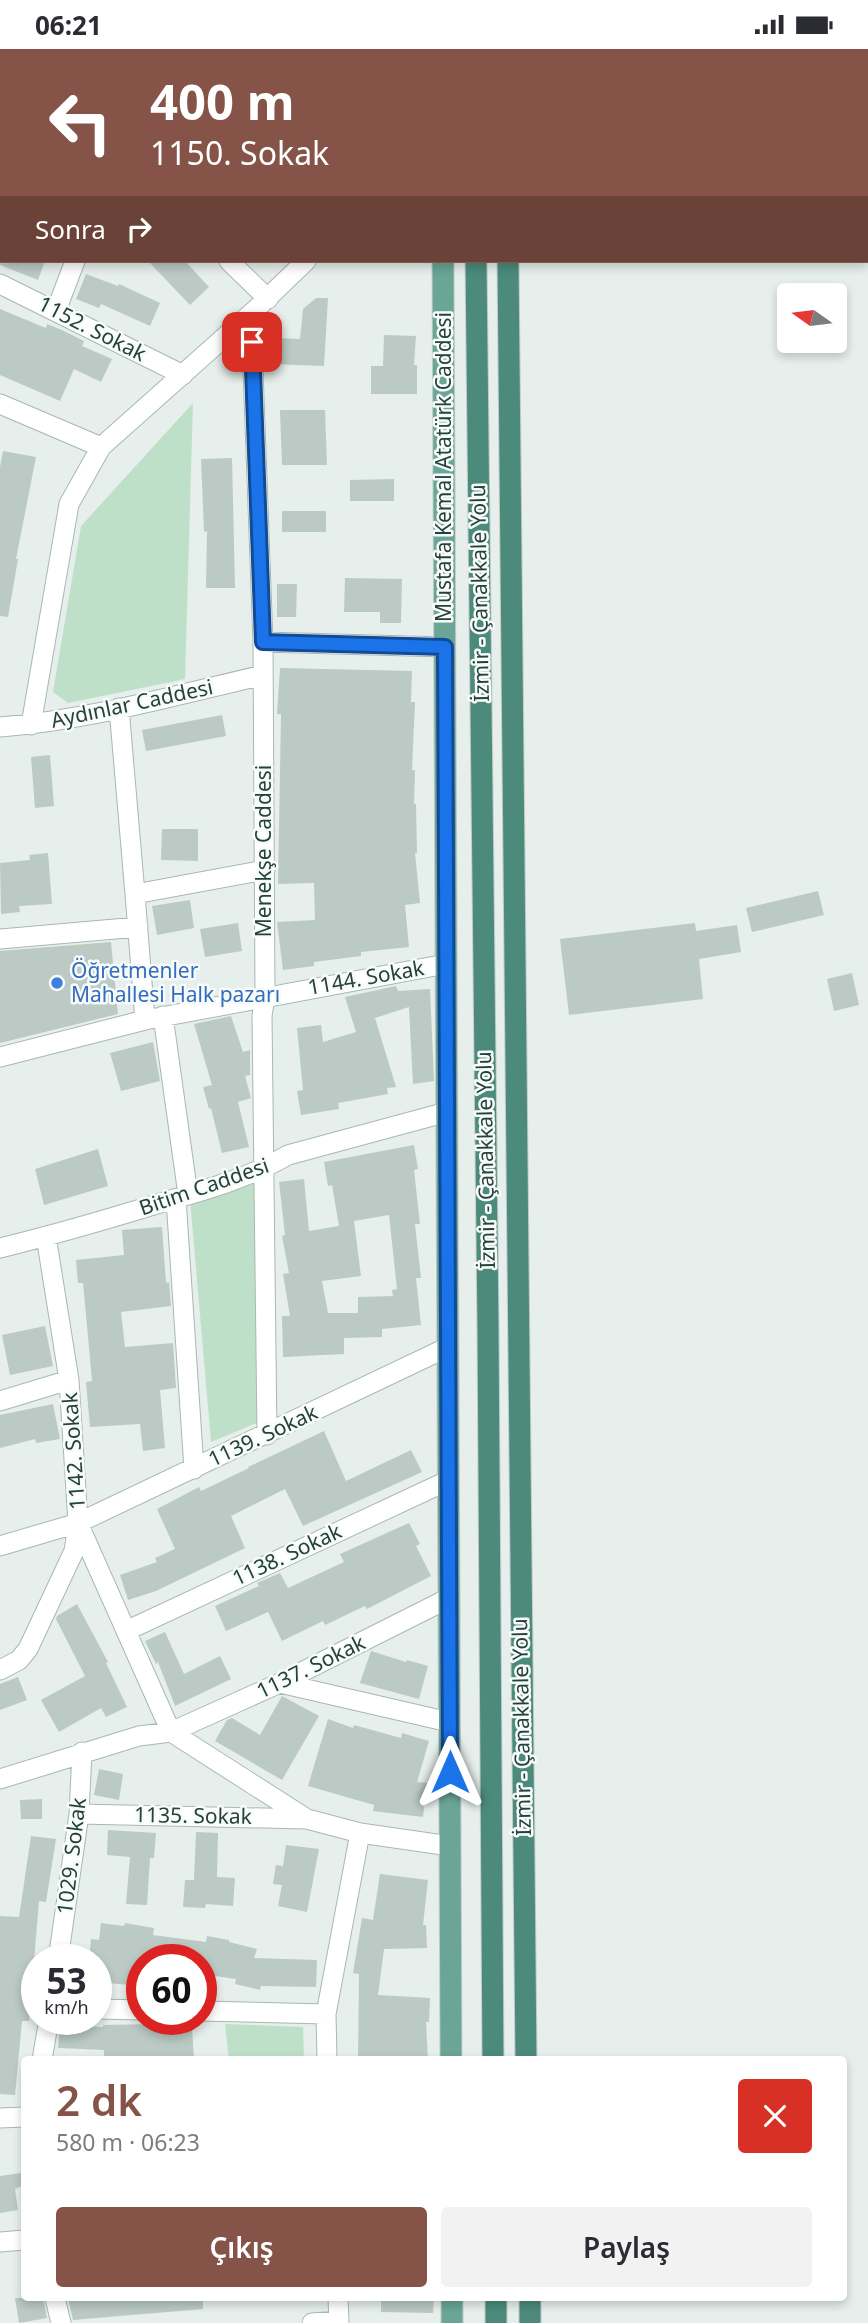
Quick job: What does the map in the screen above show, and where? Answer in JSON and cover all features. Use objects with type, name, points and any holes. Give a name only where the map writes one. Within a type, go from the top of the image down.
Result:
[{"type":"highway","name":"İzmir - Çanakkale Yolu","points":[[476,263],[493,2056]]},
{"type":"highway","name":"İzmir - Çanakkale Yolu","points":[[508,263],[526,2056]]},
{"type":"highway","points":[[496,2301],[496,2323]]},
{"type":"highway","points":[[530,2301],[530,2323]]},
{"type":"main road","name":"Mustafa Kemal Atatürk Caddesi","points":[[443,263],[451,2056]]},
{"type":"main road","points":[[452,2301],[452,2323]]},
{"type":"street","points":[[56,311],[74,263]]},
{"type":"street","points":[[231,263],[262,304]]},
{"type":"street","points":[[31,725],[69,505],[101,447],[262,304],[304,263]]},
{"type":"street","name":"1152. Sokak","points":[[0,284],[183,375]]},
{"type":"street","name":"Menekşe Caddesi","points":[[262,304],[252,342],[263,642],[265,996],[262,1016],[267,1435]]},
{"type":"street","points":[[0,404],[101,447]]},
{"type":"street","points":[[263,642],[445,647]]},
{"type":"street","name":"Aydınlar Caddesi","points":[[0,727],[31,725],[119,708],[263,675]]},
{"type":"street","points":[[119,708],[138,927],[182,1197],[194,1469]]},
{"type":"street","points":[[135,894],[265,870]]},
{"type":"street","points":[[0,939],[138,927]]},
{"type":"street","name":"1144. Sokak","points":[[0,1057],[154,1018],[446,964]]},
{"type":"street","name":"Bitim Caddesi","points":[[0,1248],[227,1184],[265,1169],[288,1155],[447,1112]]},
{"type":"street","name":"1142. Sokak","points":[[46,1236],[69,1380],[78,1523],[171,1732]]},
{"type":"street","name":"1139. Sokak","points":[[0,1546],[78,1523],[448,1347]]},
{"type":"street","points":[[0,1401],[69,1380]]},
{"type":"street","name":"1138. Sokak","points":[[126,1631],[449,1480]]},
{"type":"street","points":[[0,1669],[19,1660],[28,1649],[74,1551],[78,1523]]},
{"type":"street","name":"1137. Sokak","points":[[0,1779],[139,1736],[171,1732],[280,1683],[449,1598]]},
{"type":"street","points":[[280,1683],[450,1722]]},
{"type":"street","points":[[171,1732],[307,1819],[360,1833],[450,1846]]},
{"type":"street","name":"1029. Sokak","points":[[60,1944],[79,1814],[82,1752]]},
{"type":"street","name":"1135. Sokak","points":[[79,1814],[307,1819]]},
{"type":"street","points":[[327,2056],[326,2014],[360,1833]]},
{"type":"street","points":[[217,2011],[326,2014]]},
{"type":"street","points":[[43,2056],[46,2035]]},
{"type":"street","points":[[0,2118],[21,2117]]},
{"type":"street","points":[[0,2242],[21,2240]]},
{"type":"street","points":[[56,2301],[61,2323]]},
{"type":"street","points":[[312,2323],[339,2322],[338,2301]]},
{"type":"green space","points":[[193,403],[185,679],[68,703],[53,692],[81,526]]},
{"type":"green space","points":[[255,1181],[259,1422],[211,1442],[190,1199]]},
{"type":"green space","points":[[225,2024],[303,2027],[304,2056],[229,2056]]},
{"type":"building","points":[[0,263],[44,263],[38,280]]},
{"type":"building","points":[[150,263],[187,263],[209,287],[190,305]]},
{"type":"building","points":[[86,274],[118,286],[119,284],[160,303],[150,326],[101,304],[99,308],[76,299]]},
{"type":"building","points":[[316,298],[328,298],[324,366],[271,364],[272,338],[300,339],[303,309]]},
{"type":"building","points":[[0,309],[46,328],[47,324],[62,330],[84,341],[82,346],[112,359],[101,382],[74,369],[60,401],[0,375]]},
{"type":"building","points":[[384,335],[416,336],[414,365],[417,365],[417,394],[371,394],[371,366],[383,366]]},
{"type":"building","points":[[280,410],[325,410],[327,465],[282,465]]},
{"type":"building","points":[[3,451],[36,457],[16,559],[8,617],[0,616],[0,467]]},
{"type":"building","points":[[232,458],[235,588],[206,588],[207,531],[204,532],[201,459]]},
{"type":"building","points":[[394,479],[394,501],[350,501],[350,480]]},
{"type":"building","points":[[282,511],[326,511],[326,532],[282,532]]},
{"type":"building","points":[[345,578],[402,579],[401,623],[380,623],[380,612],[344,612]]},
{"type":"building","points":[[277,584],[297,584],[296,617],[277,617]]},
{"type":"building","points":[[280,668],[412,671],[411,702],[415,702],[412,770],[415,770],[415,853],[420,903],[405,905],[409,947],[361,952],[361,956],[314,962],[314,966],[283,970],[277,922],[315,920],[314,883],[278,884],[281,714],[277,714]]},
{"type":"building","points":[[222,715],[226,736],[146,751],[142,730]]},
{"type":"building","points":[[50,755],[54,806],[35,808],[31,757]]},
{"type":"building","points":[[162,829],[198,829],[198,861],[161,860]]},
{"type":"building","points":[[48,853],[52,904],[19,906],[20,912],[1,914],[0,863],[30,860],[29,855]]},
{"type":"building","points":[[818,891],[824,915],[752,932],[746,908]]},
{"type":"building","points":[[190,900],[194,928],[157,935],[152,906]]},
{"type":"building","points":[[238,923],[242,951],[205,957],[200,929]]},
{"type":"building","points":[[695,923],[696,931],[737,925],[741,952],[699,959],[703,999],[569,1015],[560,939]]},
{"type":"building","name":"Öğretmenler Mahallesi Halk pazarı","points":[[111,942],[118,1014],[0,1043],[0,951]]},
{"type":"building","points":[[852,973],[859,1005],[834,1011],[827,979]]},
{"type":"building","points":[[396,986],[398,991],[430,989],[434,1081],[413,1084],[409,1007],[375,1018],[396,1087],[387,1088],[388,1094],[338,1103],[339,1109],[301,1115],[297,1091],[303,1090],[297,1028],[321,1025],[323,1042],[356,1032],[345,997]]},
{"type":"building","points":[[231,1016],[243,1052],[250,1050],[250,1075],[245,1076],[251,1098],[238,1102],[249,1147],[222,1153],[203,1087],[212,1085],[194,1024]]},
{"type":"building","points":[[153,1042],[160,1081],[121,1091],[110,1053]]},
{"type":"building","points":[[414,1145],[418,1169],[414,1170],[420,1224],[415,1224],[421,1278],[416,1278],[421,1325],[382,1329],[382,1337],[344,1338],[344,1354],[283,1357],[282,1316],[290,1316],[283,1274],[289,1273],[282,1236],[285,1235],[279,1182],[304,1179],[309,1231],[339,1226],[332,1185],[328,1186],[324,1162]],"holes":[[[389,1215],[397,1289],[392,1290],[393,1296],[358,1297],[358,1313],[328,1313],[322,1281],[361,1276],[354,1221]]]},
{"type":"building","points":[[98,1149],[108,1186],[44,1205],[35,1169]]},
{"type":"building","points":[[162,1227],[166,1283],[169,1282],[171,1306],[121,1312],[125,1347],[173,1343],[176,1388],[160,1390],[165,1448],[143,1451],[140,1424],[90,1427],[86,1382],[92,1381],[83,1283],[78,1283],[76,1260],[124,1255],[122,1230]]},
{"type":"building","points":[[45,1326],[53,1366],[10,1375],[2,1335]]},
{"type":"building","points":[[53,1404],[60,1439],[36,1443],[35,1439],[0,1448],[0,1415]]},
{"type":"building","points":[[324,1431],[346,1481],[411,1450],[422,1472],[303,1526],[285,1489],[231,1516],[245,1548],[156,1591],[128,1600],[120,1575],[157,1562],[155,1558],[175,1549],[157,1509],[199,1487],[201,1491]]},
{"type":"building","points":[[409,1523],[420,1544],[416,1546],[431,1576],[367,1609],[365,1606],[325,1625],[323,1621],[282,1641],[268,1612],[226,1631],[215,1606],[280,1573],[288,1588],[344,1562],[340,1554]]},
{"type":"building","points":[[77,1604],[108,1662],[106,1663],[127,1707],[106,1717],[101,1708],[59,1732],[41,1700],[85,1676],[56,1619]]},
{"type":"building","points":[[165,1632],[184,1674],[220,1656],[231,1679],[175,1706],[158,1662],[156,1664],[145,1641]]},
{"type":"building","points":[[371,1651],[428,1666],[419,1699],[360,1683]]},
{"type":"building","points":[[18,1677],[27,1700],[0,1710],[0,1684]]},
{"type":"building","points":[[282,1696],[319,1716],[282,1780],[215,1741],[227,1720],[232,1718],[260,1735]]},
{"type":"building","points":[[328,1719],[353,1728],[354,1725],[401,1738],[402,1733],[429,1741],[417,1782],[427,1783],[423,1817],[373,1811],[374,1805],[308,1786]]},
{"type":"building","points":[[99,1769],[123,1774],[119,1800],[94,1795]]},
{"type":"building","points":[[42,1799],[42,1819],[21,1819],[20,1800]]},
{"type":"building","points":[[108,1830],[156,1833],[154,1858],[150,1858],[147,1905],[126,1904],[130,1857],[107,1855]]},
{"type":"building","points":[[196,1832],[218,1833],[217,1877],[235,1878],[233,1906],[206,1904],[205,1908],[183,1907],[185,1880],[194,1880]]},
{"type":"building","points":[[31,1836],[56,1839],[46,1902],[39,1901],[35,1944],[21,1944],[21,2032],[15,2095],[0,2094],[0,1916],[19,1917]]},
{"type":"building","points":[[286,1845],[319,1849],[307,1912],[278,1906],[282,1885],[273,1884],[276,1865],[283,1866]]},
{"type":"building","points":[[380,1874],[428,1880],[423,1925],[426,1925],[427,1948],[384,1949],[378,1995],[430,1998],[429,2022],[426,2022],[428,2056],[358,2056],[359,1974],[353,1973],[362,1918],[373,1920]]},
{"type":"building","points":[[101,1923],[124,1926],[125,1923],[154,1928],[153,1935],[206,1942],[207,1936],[229,1940],[257,1949],[254,1958],[317,1960],[316,1987],[261,1986],[260,1990],[235,1984],[236,1979],[217,1976],[217,1944],[126,1944],[126,1985],[112,1983],[112,1944],[91,1944],[91,1939],[99,1940]]},
{"type":"building","points":[[112,2025],[126,2025],[126,2035],[192,2035],[194,2056],[104,2056],[104,2050],[58,2048],[59,2035],[112,2035]]},
{"type":"building","points":[[21,2173],[21,2186],[15,2189],[18,2210],[0,2213],[0,2176]]},
{"type":"building","points":[[15,2298],[21,2298],[21,2301],[44,2301],[47,2318],[19,2323]]},
{"type":"building","points":[[69,2301],[203,2301],[203,2309],[73,2320]]},
{"type":"building","points":[[381,2301],[434,2301],[433,2313],[381,2312]]},
{"type":"place","name":"Öğretmenler Mahallesi Halk pazarı","points":[[57,983]]},
{"type":"route","points":[[252,342],[263,642],[445,647],[450,1772]]}]
